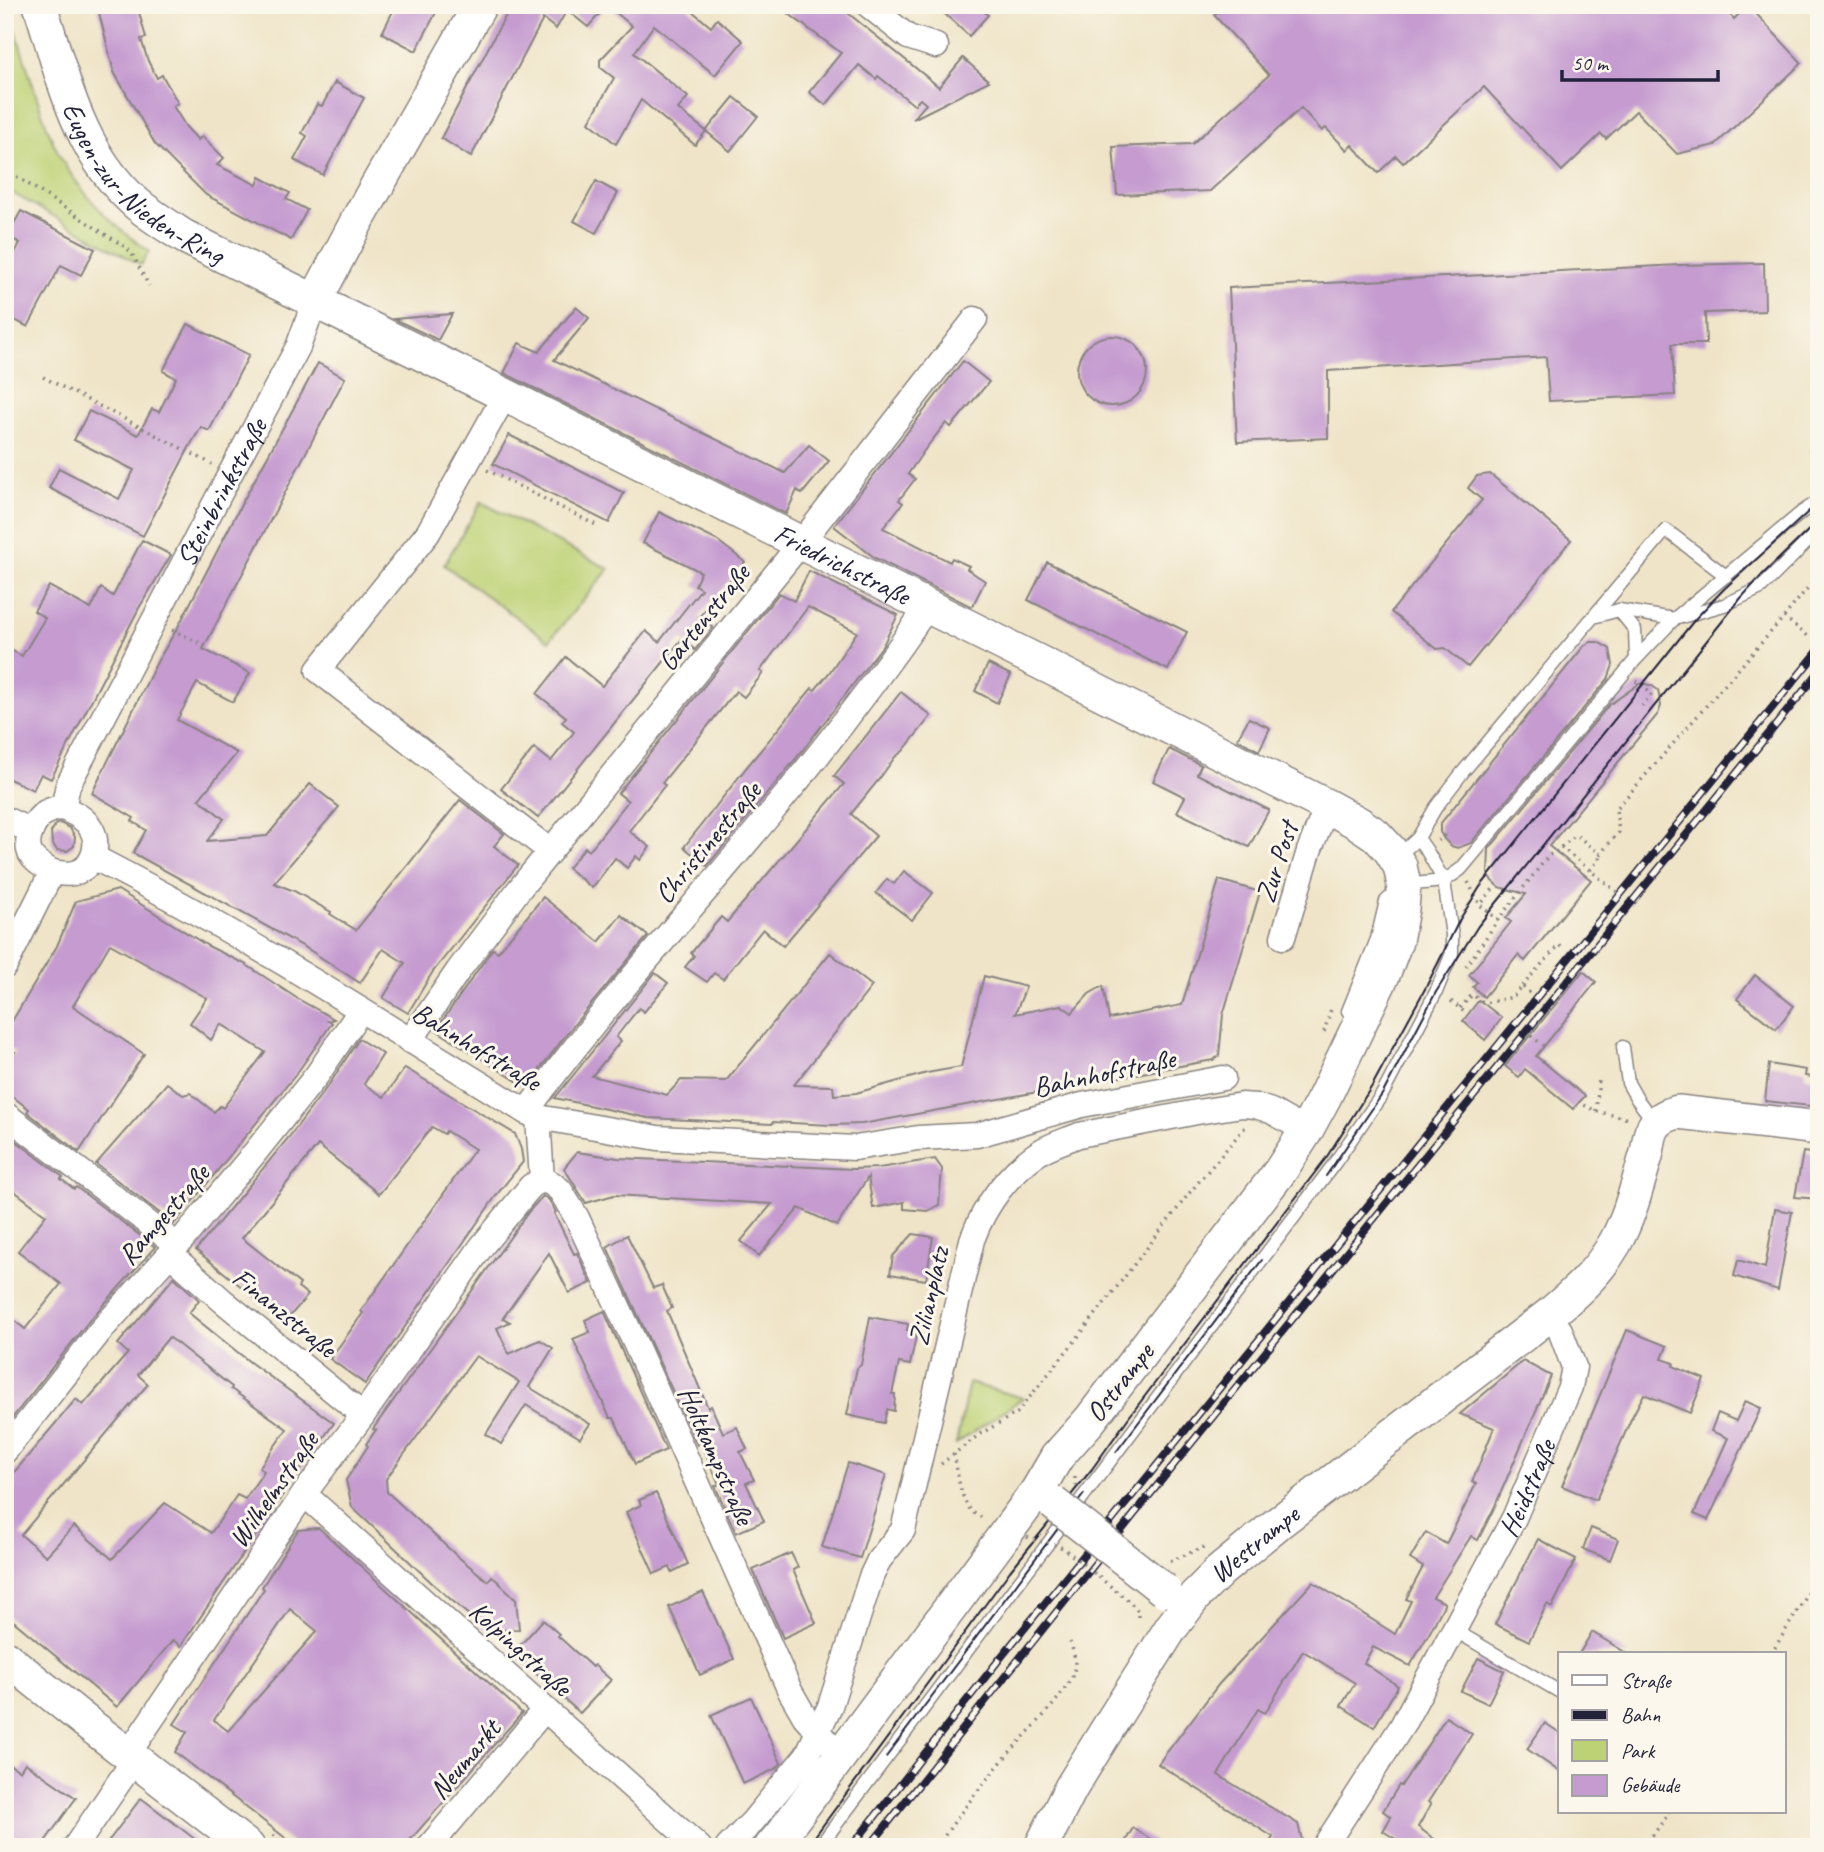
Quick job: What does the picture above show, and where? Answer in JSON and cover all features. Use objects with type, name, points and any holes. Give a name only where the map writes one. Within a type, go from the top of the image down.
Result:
[{"type":"main road","name":"Eugen-zur-Nieden-Ring","points":[[40,5],[76,119],[88,143],[115,181],[134,201],[185,237],[314,302]]},
{"type":"main road","name":"Steinbrinkstraße","points":[[314,302],[480,5]]},
{"type":"main road","name":"Friedrichstraße","points":[[314,302],[1326,806],[1369,830],[1406,860]]},
{"type":"main road","name":"Ostrampe","points":[[771,1847],[830,1744],[1042,1488],[1057,1457],[1090,1420],[1281,1170],[1296,1125],[1383,975],[1396,941],[1406,860]]},
{"type":"main road","points":[[1549,1315],[1587,1282],[1615,1243],[1633,1201],[1650,1138],[1656,1124],[1667,1116],[1678,1112],[1819,1128]]},
{"type":"main road","name":"Westrampe","points":[[1041,1847],[1173,1585],[1212,1578],[1248,1547],[1549,1315]]},
{"type":"main road","points":[[1042,1488],[1173,1585]]},
{"type":"main road","points":[[5,1657],[248,1847]]},
{"type":"street","points":[[868,5],[908,37],[936,46]]},
{"type":"street","name":"Steinbrinkstraße","points":[[63,808],[68,785],[298,347],[314,302]]},
{"type":"street","name":"Gartenstraße","points":[[410,1041],[517,892],[801,544],[975,318]]},
{"type":"street","points":[[505,395],[428,533],[318,670],[550,851]]},
{"type":"street","name":"Christinestraße","points":[[532,1114],[607,1008],[773,811],[889,664],[928,607]]},
{"type":"street","name":"Zur Post","points":[[1283,937],[1309,851],[1326,806]]},
{"type":"street","points":[[63,808],[75,813],[88,824],[95,836],[96,847],[85,868],[66,875],[52,872],[37,862],[30,853],[29,841],[36,822],[45,813],[63,808]]},
{"type":"street","points":[[5,819],[31,831]]},
{"type":"street","name":"Bahnhofstraße","points":[[93,857],[243,938],[532,1114],[659,1138],[855,1148],[918,1138],[977,1135],[1082,1105],[1223,1077]]},
{"type":"street","points":[[5,966],[52,872]]},
{"type":"street","name":"Ramgestraße","points":[[5,1451],[101,1330],[253,1155],[317,1074],[360,1011]]},
{"type":"street","name":"Zilianplatz","points":[[830,1744],[830,1706],[871,1577],[879,1560],[903,1530],[975,1231],[1007,1180],[1044,1150],[1079,1135],[1197,1112],[1242,1105],[1264,1108],[1296,1125]]},
{"type":"street","name":"Finanzstraße","points":[[5,1114],[173,1249],[223,1301],[363,1415]]},
{"type":"street","points":[[532,1114],[541,1180]]},
{"type":"street","name":"Bahnhofstraße","points":[[998,1128],[1044,1150]]},
{"type":"street","name":"Wilhelmstraße","points":[[75,1847],[128,1769],[128,1754],[304,1494],[482,1246],[531,1186],[541,1180]]},
{"type":"street","name":"Holtkampstraße","points":[[541,1180],[551,1182],[560,1190],[577,1218],[790,1691],[804,1717],[830,1744]]},
{"type":"street","name":"Heidstraße","points":[[1324,1847],[1402,1726],[1514,1518],[1570,1387],[1574,1367],[1560,1330],[1549,1315]]},
{"type":"street","name":"Kolpingstraße","points":[[304,1494],[699,1847]]},
{"type":"street","name":"Neumarkt","points":[[429,1847],[545,1709]]},
{"type":"street","name":"Ostrampe","points":[[728,1847],[807,1755],[830,1744]]},
{"type":"lane","points":[[1444,881],[1461,869],[1636,659],[1674,619],[1802,512],[1819,501]]},
{"type":"lane","points":[[1343,1021],[1377,939],[1386,901],[1436,807],[1666,530],[1726,576]]},
{"type":"lane","points":[[1593,617],[1619,610],[1674,619],[1724,605],[1761,588],[1819,530]]},
{"type":"lane","points":[[1619,610],[1635,631],[1636,659]]},
{"type":"lane","points":[[820,1847],[1335,1164],[1383,1093],[1436,992],[1452,953],[1444,881],[1427,851],[1406,860]]},
{"type":"lane","points":[[1406,860],[1444,881]]},
{"type":"lane","points":[[1623,1047],[1628,1083],[1656,1124]]},
{"type":"lane","points":[[1454,1630],[1558,1691]]},
{"type":"path","points":[[5,169],[125,247],[131,252],[149,286]]},
{"type":"path","points":[[43,377],[230,474]]},
{"type":"path","points":[[1809,452],[1819,445]]},
{"type":"path","points":[[469,460],[598,526]]},
{"type":"path","points":[[1590,870],[1619,832],[1616,809],[1819,574]]},
{"type":"path","points":[[1784,617],[1809,637]]},
{"type":"path","points":[[154,621],[208,647]]},
{"type":"path","points":[[1625,672],[1652,694],[1642,706]]},
{"type":"path","points":[[1460,977],[1498,920],[1549,855],[1576,835],[1600,854]]},
{"type":"path","points":[[1561,847],[1617,892]]},
{"type":"path","points":[[1497,884],[1480,905],[1498,920]]},
{"type":"path","points":[[1460,1008],[1472,995],[1485,1003],[1513,997],[1559,945],[1561,947]]},
{"type":"path","points":[[1522,986],[1533,996]]},
{"type":"path","points":[[1322,1039],[1334,1003]]},
{"type":"path","points":[[1531,1036],[1544,1046]]},
{"type":"path","points":[[1578,1102],[1596,1111],[1598,1079]]},
{"type":"path","points":[[914,1484],[980,1434],[1017,1413],[1251,1117]]},
{"type":"path","points":[[954,1454],[964,1499],[980,1518]]},
{"type":"path","points":[[1027,1536],[1032,1540],[1063,1548],[1130,1602],[1138,1611],[1138,1622]]},
{"type":"path","points":[[1173,1585],[1176,1559],[1186,1555]]},
{"type":"path","points":[[1772,1652],[1819,1576]]},
{"type":"path","points":[[937,1847],[992,1773],[1061,1694],[1073,1674],[1075,1664],[1070,1642]]},
{"type":"path","points":[[1644,1847],[1669,1814]]},
{"type":"green space","points":[[5,5],[8,5],[43,116],[61,159],[104,214],[149,251],[141,265],[5,189]]},
{"type":"green space","points":[[481,502],[609,569],[549,641],[444,565]]},
{"type":"green space","points":[[969,1383],[1023,1398],[956,1444]]},
{"type":"building","points":[[97,5],[137,5],[146,38],[141,39],[148,61],[157,78],[162,75],[178,103],[173,106],[186,127],[198,140],[202,136],[224,158],[217,165],[257,185],[260,177],[290,193],[286,199],[307,210],[291,240],[206,195],[155,144],[114,72]]},
{"type":"building","points":[[396,5],[440,5],[416,51],[382,33]]},
{"type":"building","points":[[512,5],[607,5],[588,27],[567,10],[556,29],[543,19],[471,157],[441,138]]},
{"type":"building","points":[[607,5],[685,5],[711,27],[717,19],[743,41],[715,75],[654,25],[634,53],[688,97],[678,109],[706,131],[695,145],[641,100],[616,144],[589,122],[614,78],[600,67],[600,60],[632,26]]},
{"type":"building","points":[[777,5],[838,5],[939,87],[963,58],[989,81],[913,119],[926,104],[920,99],[914,105],[878,76],[876,79],[859,65],[826,105],[809,92],[841,53]]},
{"type":"building","points":[[935,5],[977,5],[988,15],[969,36]]},
{"type":"building","points":[[1225,5],[1721,5],[1734,19],[1748,5],[1802,63],[1715,145],[1677,154],[1636,111],[1606,139],[1601,134],[1562,171],[1484,87],[1403,163],[1396,156],[1378,173],[1352,145],[1347,150],[1326,128],[1322,131],[1301,108],[1210,191],[1117,195],[1113,147],[1192,144],[1269,75],[1214,15]]},
{"type":"building","points":[[335,82],[364,98],[323,175],[294,160],[307,136],[302,133],[317,104],[322,106]]},
{"type":"building","points":[[734,97],[758,116],[730,151],[706,131]]},
{"type":"building","points":[[596,181],[618,193],[596,233],[574,221]]},
{"type":"building","points":[[21,211],[95,249],[81,275],[61,265],[28,327],[5,315],[5,271],[20,243],[7,236]]},
{"type":"building","points":[[1764,263],[1765,311],[1705,313],[1706,344],[1672,344],[1675,395],[1549,401],[1546,357],[1328,371],[1328,438],[1237,442],[1229,288]]},
{"type":"building","points":[[576,307],[589,318],[554,360],[785,473],[809,445],[829,461],[802,494],[797,490],[786,514],[504,373],[519,343],[539,352]]},
{"type":"building","points":[[452,314],[438,340],[394,319]]},
{"type":"building","points":[[188,324],[249,355],[209,431],[201,427],[191,444],[143,536],[49,488],[59,468],[119,499],[134,470],[74,440],[89,411],[138,435],[152,409],[159,412],[176,378],[163,371]]},
{"type":"building","points":[[1112,336],[1137,346],[1147,371],[1137,396],[1112,406],[1087,396],[1077,371],[1087,346]]},
{"type":"building","points":[[963,361],[989,382],[951,427],[946,423],[926,448],[908,474],[915,479],[899,500],[903,503],[883,528],[950,562],[952,558],[969,566],[967,569],[985,581],[972,607],[875,558],[834,526]]},
{"type":"building","points":[[318,363],[345,378],[203,649],[250,673],[233,702],[197,683],[177,720],[237,753],[199,799],[224,819],[207,841],[267,836],[310,784],[339,807],[274,883],[331,912],[330,914],[356,930],[460,800],[504,834],[494,846],[518,865],[432,973],[408,1013],[383,998],[405,963],[383,949],[360,983],[308,949],[133,853],[146,830],[132,821],[134,818],[92,793],[157,662]]},
{"type":"building","points":[[509,435],[624,493],[609,523],[493,464]]},
{"type":"building","points":[[1490,474],[1571,540],[1468,667],[1445,648],[1437,649],[1391,612],[1482,500],[1468,488],[1477,476]]},
{"type":"building","points":[[659,512],[718,541],[745,562],[699,617],[713,628],[695,650],[682,639],[538,818],[501,789],[534,748],[551,761],[574,732],[562,722],[566,717],[537,694],[566,657],[602,686],[646,631],[659,642],[701,589],[695,585],[701,572],[643,543]]},
{"type":"building","points":[[142,540],[171,555],[139,608],[51,779],[41,774],[33,790],[5,777],[5,658],[11,650],[22,656],[45,618],[34,611],[49,586],[91,609],[101,588],[113,596]]},
{"type":"building","points":[[1047,562],[1187,632],[1168,670],[1028,600]]},
{"type":"building","points":[[809,571],[898,615],[883,645],[803,750],[707,866],[684,847],[812,688],[815,690],[829,673],[857,632],[808,607],[744,697],[736,691],[662,783],[665,785],[629,831],[650,847],[640,860],[636,856],[627,868],[615,858],[592,888],[568,868],[585,847],[589,851],[628,801],[618,793],[779,593],[794,601]]},
{"type":"building","points":[[1598,642],[1610,649],[1613,665],[1608,679],[1471,843],[1458,848],[1451,846],[1440,832],[1440,824],[1584,646]]},
{"type":"building","points":[[988,664],[1011,675],[997,703],[975,691]]},
{"type":"building","points":[[1639,684],[1646,684],[1658,690],[1661,706],[1658,714],[1549,846],[1591,880],[1525,961],[1518,955],[1484,997],[1473,987],[1477,982],[1469,975],[1511,922],[1506,918],[1526,894],[1499,887],[1492,881],[1488,874],[1489,849],[1609,705]]},
{"type":"building","points":[[901,692],[931,716],[851,814],[876,836],[783,946],[763,929],[723,979],[714,973],[707,982],[685,967],[694,956],[691,953],[721,917],[727,922],[844,784],[834,776]]},
{"type":"building","points":[[1249,718],[1270,728],[1259,751],[1237,739]]},
{"type":"building","points":[[1169,749],[1201,765],[1197,774],[1269,810],[1249,847],[1177,812],[1185,797],[1153,781]]},
{"type":"building","points":[[56,824],[70,828],[75,837],[74,846],[67,851],[57,850],[52,843],[51,832]]},
{"type":"building","points":[[904,871],[933,893],[912,920],[876,893],[887,879],[894,884]]},
{"type":"building","points":[[1219,880],[1260,892],[1223,1015],[1219,1056],[1213,1060],[862,1124],[772,1124],[648,1118],[555,1098],[655,973],[668,983],[644,1012],[639,1008],[616,1037],[621,1041],[592,1076],[667,1095],[681,1080],[726,1081],[830,953],[872,986],[794,1085],[833,1086],[834,1095],[856,1093],[927,1073],[961,1067],[984,976],[1026,987],[1015,1014],[1061,1005],[1072,1013],[1089,994],[1103,986],[1109,1019],[1182,1005]]},
{"type":"building","points":[[118,890],[334,1019],[328,1021],[332,1023],[297,1073],[174,1224],[96,1164],[167,1083],[183,1095],[190,1093],[214,1112],[220,1106],[223,1108],[265,1052],[221,1024],[211,1040],[190,1023],[207,998],[110,944],[73,1006],[144,1054],[79,1152],[27,1112],[29,1109],[5,1091],[5,1068],[15,1052],[5,1047],[5,1033],[57,946],[76,901]]},
{"type":"building","points":[[543,897],[599,942],[621,915],[648,936],[526,1087],[436,1030],[491,951],[493,949],[498,952]]},
{"type":"building","points":[[1583,971],[1596,982],[1536,1056],[1585,1096],[1573,1109],[1525,1069],[1519,1077],[1505,1066]]},
{"type":"building","points":[[1755,975],[1794,1006],[1776,1029],[1737,999]]},
{"type":"building","points":[[1479,1000],[1502,1018],[1485,1040],[1463,1021]]},
{"type":"building","points":[[359,1039],[383,1054],[364,1084],[384,1097],[405,1068],[515,1134],[523,1162],[498,1193],[365,1384],[330,1359],[475,1149],[446,1131],[444,1134],[432,1127],[379,1194],[318,1145],[242,1238],[300,1284],[298,1287],[308,1295],[285,1322],[196,1250],[289,1137]]},
{"type":"building","points":[[1769,1064],[1806,1070],[1805,1076],[1819,1078],[1819,1107],[1765,1101]]},
{"type":"building","points":[[7,1134],[63,1177],[61,1179],[74,1189],[76,1187],[155,1247],[89,1321],[5,1427],[5,1313],[25,1329],[61,1284],[18,1251],[46,1215],[5,1184]]},
{"type":"building","points":[[577,1152],[618,1158],[853,1169],[879,1168],[935,1159],[942,1169],[939,1205],[928,1211],[904,1209],[904,1202],[873,1208],[868,1177],[837,1226],[799,1208],[759,1256],[741,1241],[772,1204],[614,1195],[586,1203],[564,1168]]},
{"type":"building","points":[[1803,1152],[1819,1154],[1819,1199],[1795,1197]]},
{"type":"building","points":[[543,1196],[549,1200],[556,1212],[554,1213],[574,1254],[577,1253],[591,1283],[569,1293],[549,1253],[503,1318],[510,1322],[497,1328],[509,1354],[540,1340],[553,1348],[529,1387],[590,1424],[580,1438],[526,1405],[501,1444],[486,1434],[519,1382],[476,1356],[386,1479],[387,1492],[457,1556],[488,1581],[492,1576],[516,1599],[519,1629],[487,1631],[352,1507],[346,1480],[368,1446],[366,1444],[376,1430],[373,1429],[529,1211]]},
{"type":"building","points":[[1775,1209],[1792,1212],[1778,1290],[1734,1276],[1738,1260],[1765,1268]]},
{"type":"building","points":[[913,1234],[933,1237],[926,1280],[890,1274],[893,1256]]},
{"type":"building","points":[[627,1235],[653,1288],[662,1285],[672,1308],[667,1311],[708,1408],[711,1406],[723,1433],[737,1427],[747,1449],[740,1452],[754,1480],[746,1483],[764,1521],[736,1533],[715,1486],[719,1484],[701,1443],[697,1445],[607,1247]]},
{"type":"building","points":[[174,1277],[199,1300],[189,1313],[251,1363],[334,1423],[181,1646],[173,1640],[117,1707],[5,1614],[5,1483],[76,1399],[83,1405],[128,1353],[118,1344]],"holes":[[[169,1337],[232,1387],[231,1389],[287,1429],[259,1468],[264,1471],[245,1499],[237,1495],[211,1533],[165,1503],[112,1559],[74,1526],[46,1556],[21,1535],[148,1384],[138,1375]]]},
{"type":"building","points":[[604,1311],[666,1450],[635,1464],[573,1339],[590,1332],[585,1320]]},
{"type":"building","points":[[870,1317],[908,1324],[907,1330],[917,1332],[910,1365],[899,1363],[892,1394],[895,1394],[894,1411],[887,1409],[884,1423],[847,1415],[857,1368],[861,1365]]},
{"type":"building","points":[[1627,1330],[1667,1346],[1662,1359],[1704,1379],[1690,1413],[1644,1394],[1596,1500],[1562,1486]]},
{"type":"building","points":[[1523,1361],[1551,1376],[1478,1540],[1471,1536],[1433,1597],[1445,1603],[1430,1632],[1410,1666],[1373,1647],[1364,1663],[1398,1686],[1374,1727],[1341,1706],[1355,1683],[1303,1651],[1265,1713],[1258,1709],[1218,1775],[1298,1824],[1302,1840],[1297,1847],[1267,1847],[1273,1837],[1158,1764],[1219,1684],[1313,1582],[1395,1634],[1411,1601],[1406,1599],[1423,1567],[1410,1559],[1426,1532],[1446,1544],[1476,1484],[1472,1482],[1494,1428],[1460,1414]]},
{"type":"building","points":[[1745,1401],[1761,1408],[1708,1520],[1694,1514],[1728,1438],[1711,1431],[1718,1413],[1736,1421]]},
{"type":"building","points":[[848,1463],[886,1475],[860,1558],[822,1547]]},
{"type":"building","points":[[656,1493],[688,1564],[672,1572],[670,1567],[654,1574],[626,1512],[641,1505],[639,1500]]},
{"type":"building","points":[[319,1528],[522,1713],[404,1847],[297,1847],[175,1752],[187,1732],[174,1724],[264,1589],[262,1587],[298,1530]],"holes":[[[290,1609],[317,1631],[228,1731],[214,1720]]]},
{"type":"building","points":[[1591,1528],[1618,1539],[1610,1560],[1583,1549]]},
{"type":"building","points":[[1538,1539],[1576,1559],[1552,1607],[1547,1604],[1529,1641],[1495,1624]]},
{"type":"building","points":[[791,1553],[798,1567],[793,1570],[816,1623],[783,1638],[753,1570]]},
{"type":"building","points":[[703,1592],[734,1659],[700,1675],[669,1607]]},
{"type":"building","points":[[543,1620],[592,1667],[594,1665],[611,1680],[580,1713],[513,1653]]},
{"type":"building","points":[[1592,1632],[1625,1652],[1580,1652]]},
{"type":"building","points":[[1478,1658],[1504,1671],[1488,1704],[1461,1691]]},
{"type":"building","points":[[751,1697],[781,1763],[777,1768],[743,1784],[711,1715]]},
{"type":"building","points":[[1446,1717],[1472,1734],[1428,1802],[1431,1804],[1418,1827],[1445,1847],[1408,1847],[1383,1831],[1391,1817],[1383,1811]]},
{"type":"building","points":[[1545,1723],[1558,1732],[1558,1771],[1527,1749]]},
{"type":"building","points":[[5,1762],[20,1771],[25,1763],[76,1798],[41,1847],[5,1847]]},
{"type":"building","points":[[141,1798],[174,1823],[205,1847],[104,1847]]},
{"type":"building","points":[[1133,1828],[1163,1847],[1122,1847]]},
{"type":"tram line","points":[[807,1847],[1010,1571],[1092,1469],[1326,1158],[1372,1086],[1460,919],[1480,887],[1696,618],[1819,502]]},
{"type":"tram line","points":[[1326,1176],[1383,1093],[1436,992],[1478,926],[1741,598],[1819,520]]},
{"type":"tram line","points":[[1116,1452],[1262,1260]]},
{"type":"tram line","points":[[886,1757],[1084,1494]]},
{"type":"railway","points":[[851,1847],[1002,1656],[1819,650]]},
{"type":"railway","points":[[869,1847],[1176,1462],[1819,672]]}]
